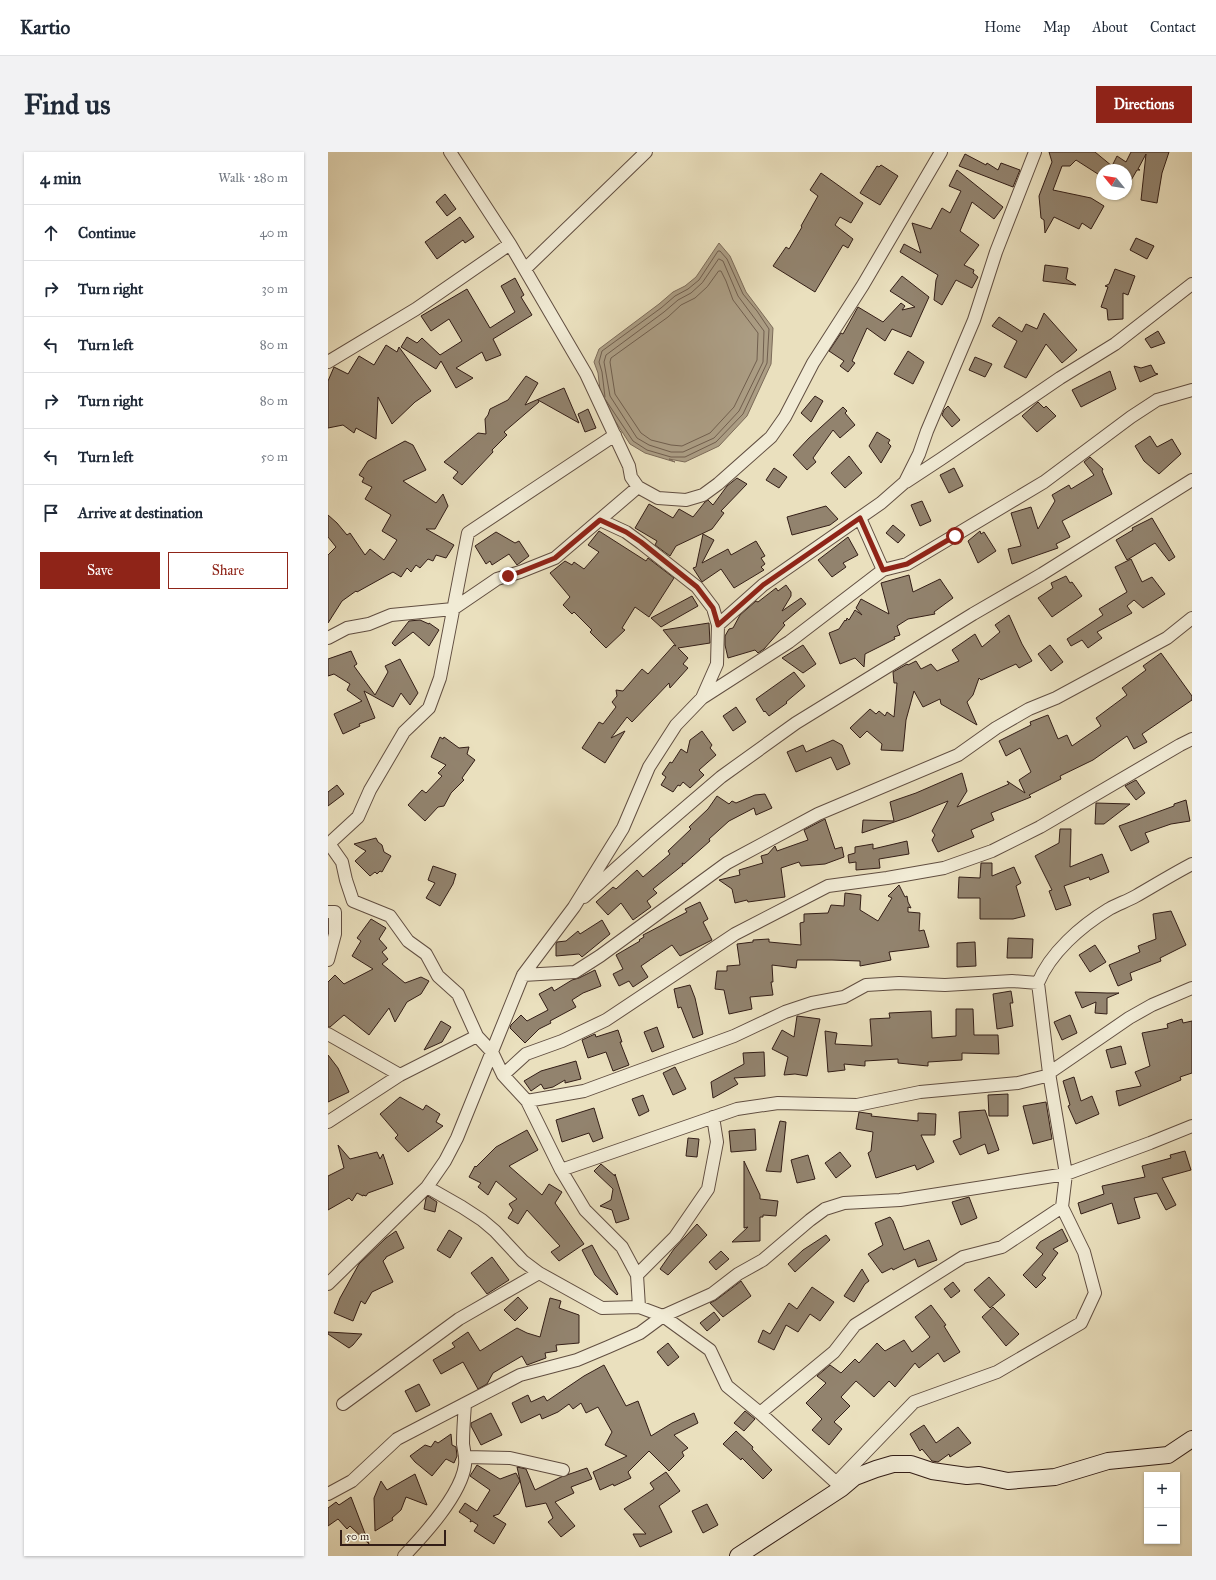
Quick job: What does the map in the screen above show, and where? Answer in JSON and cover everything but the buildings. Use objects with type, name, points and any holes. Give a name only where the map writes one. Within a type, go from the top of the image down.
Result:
[{"type":"street","points":[[450,152],[510,244],[586,374],[629,466],[632,477],[638,487],[658,498],[686,500],[703,495],[724,479],[771,437],[785,417],[813,363],[863,285],[941,152]]},
{"type":"street","points":[[525,269],[646,152]]},
{"type":"street","points":[[905,482],[919,454],[927,431],[974,320],[996,252],[1035,152]]},
{"type":"street","points":[[328,362],[416,309],[510,244]]},
{"type":"street","points":[[718,625],[763,585],[881,503],[905,482],[942,459],[1060,378],[1114,344],[1192,284]]},
{"type":"street","points":[[328,1284],[427,1187],[445,1161],[457,1138],[523,975],[574,907],[623,828],[650,767],[676,725],[702,698],[790,642],[883,570],[907,564],[1037,486],[1157,400],[1192,390]]},
{"type":"street","points":[[615,435],[468,533],[440,678],[429,708],[404,732],[370,790],[358,817],[329,844],[342,862],[353,901],[390,916],[408,941],[426,954],[438,976],[458,994],[477,1036],[492,1052],[503,1075],[527,1101],[562,1170],[585,1210],[622,1248],[637,1275],[639,1307]]},
{"type":"street","points":[[574,907],[721,776],[796,723],[960,622],[1042,574],[1192,480]]},
{"type":"street","points":[[328,638],[347,628],[369,624],[391,615],[453,609],[497,579],[520,572],[555,558],[638,487]]},
{"type":"street","points":[[860,518],[883,570]]},
{"type":"street","points":[[600,520],[626,532],[641,542],[697,587],[713,608],[718,625],[717,664],[702,698]]},
{"type":"street","points":[[523,975],[575,972],[600,956],[727,864],[818,814],[958,755],[996,728],[1029,709],[1056,698],[1167,638],[1192,618]]},
{"type":"street","points":[[503,1075],[526,1054],[562,1041],[606,1020],[735,934],[828,886],[944,868],[992,851],[1040,827],[1192,739]]},
{"type":"street","points":[[839,1486],[914,1402],[997,1372],[1081,1323],[1095,1293],[1084,1252],[1062,1208],[1066,1174],[1049,1074],[1038,983],[1043,971],[1056,953],[1079,931],[1108,910],[1192,864]]},
{"type":"street","points":[[328,960],[335,934],[331,916],[353,901]]},
{"type":"street","points":[[527,1101],[584,1091],[734,1036],[792,1010],[812,1003],[844,997],[866,985],[899,983],[945,985],[1012,981],[1038,983]]},
{"type":"street","points":[[562,1170],[737,1109],[778,1103],[857,1105],[920,1092],[1018,1083],[1049,1074],[1135,1015],[1152,1005],[1192,988]]},
{"type":"street","points":[[328,1034],[346,1046],[400,1075]]},
{"type":"street","points":[[328,1122],[400,1075],[477,1036]]},
{"type":"street","points":[[637,1275],[675,1237],[708,1189],[717,1142],[713,1117]]},
{"type":"street","points":[[328,1494],[352,1481],[397,1438],[520,1375],[577,1360],[608,1347],[640,1333],[664,1316],[712,1294],[738,1274],[763,1260],[825,1209],[837,1205],[857,1202],[900,1200],[1066,1174],[1150,1144],[1192,1126]]},
{"type":"street","points":[[427,1187],[482,1220],[495,1231],[523,1261],[539,1273],[602,1308],[639,1307],[664,1316],[710,1350],[727,1386],[839,1486]]},
{"type":"street","points":[[760,1414],[834,1352],[855,1324],[963,1257],[1002,1247],[1062,1208]]},
{"type":"street","points":[[343,1404],[459,1319],[539,1273]]},
{"type":"street","points":[[404,1556],[432,1525],[447,1505],[463,1473],[466,1457],[463,1446],[464,1404]]},
{"type":"street","points":[[738,1556],[839,1486],[855,1477],[894,1464],[911,1464],[932,1471],[967,1476],[980,1475],[1008,1481],[1054,1477],[1108,1460],[1168,1454],[1192,1439]]},
{"type":"street","points":[[466,1457],[510,1458],[563,1470]]},
{"type":"water","points":[[719,243],[730,256],[746,292],[773,328],[771,364],[747,416],[719,446],[685,462],[669,459],[675,462],[645,453],[630,444],[601,399],[598,373],[594,362],[599,349],[673,292],[685,286],[696,277]]},
{"type":"route","points":[[508,576],[555,558],[600,520],[617,527],[641,542],[697,587],[713,608],[718,625],[763,585],[860,518],[883,570],[907,564],[955,536]]}]
